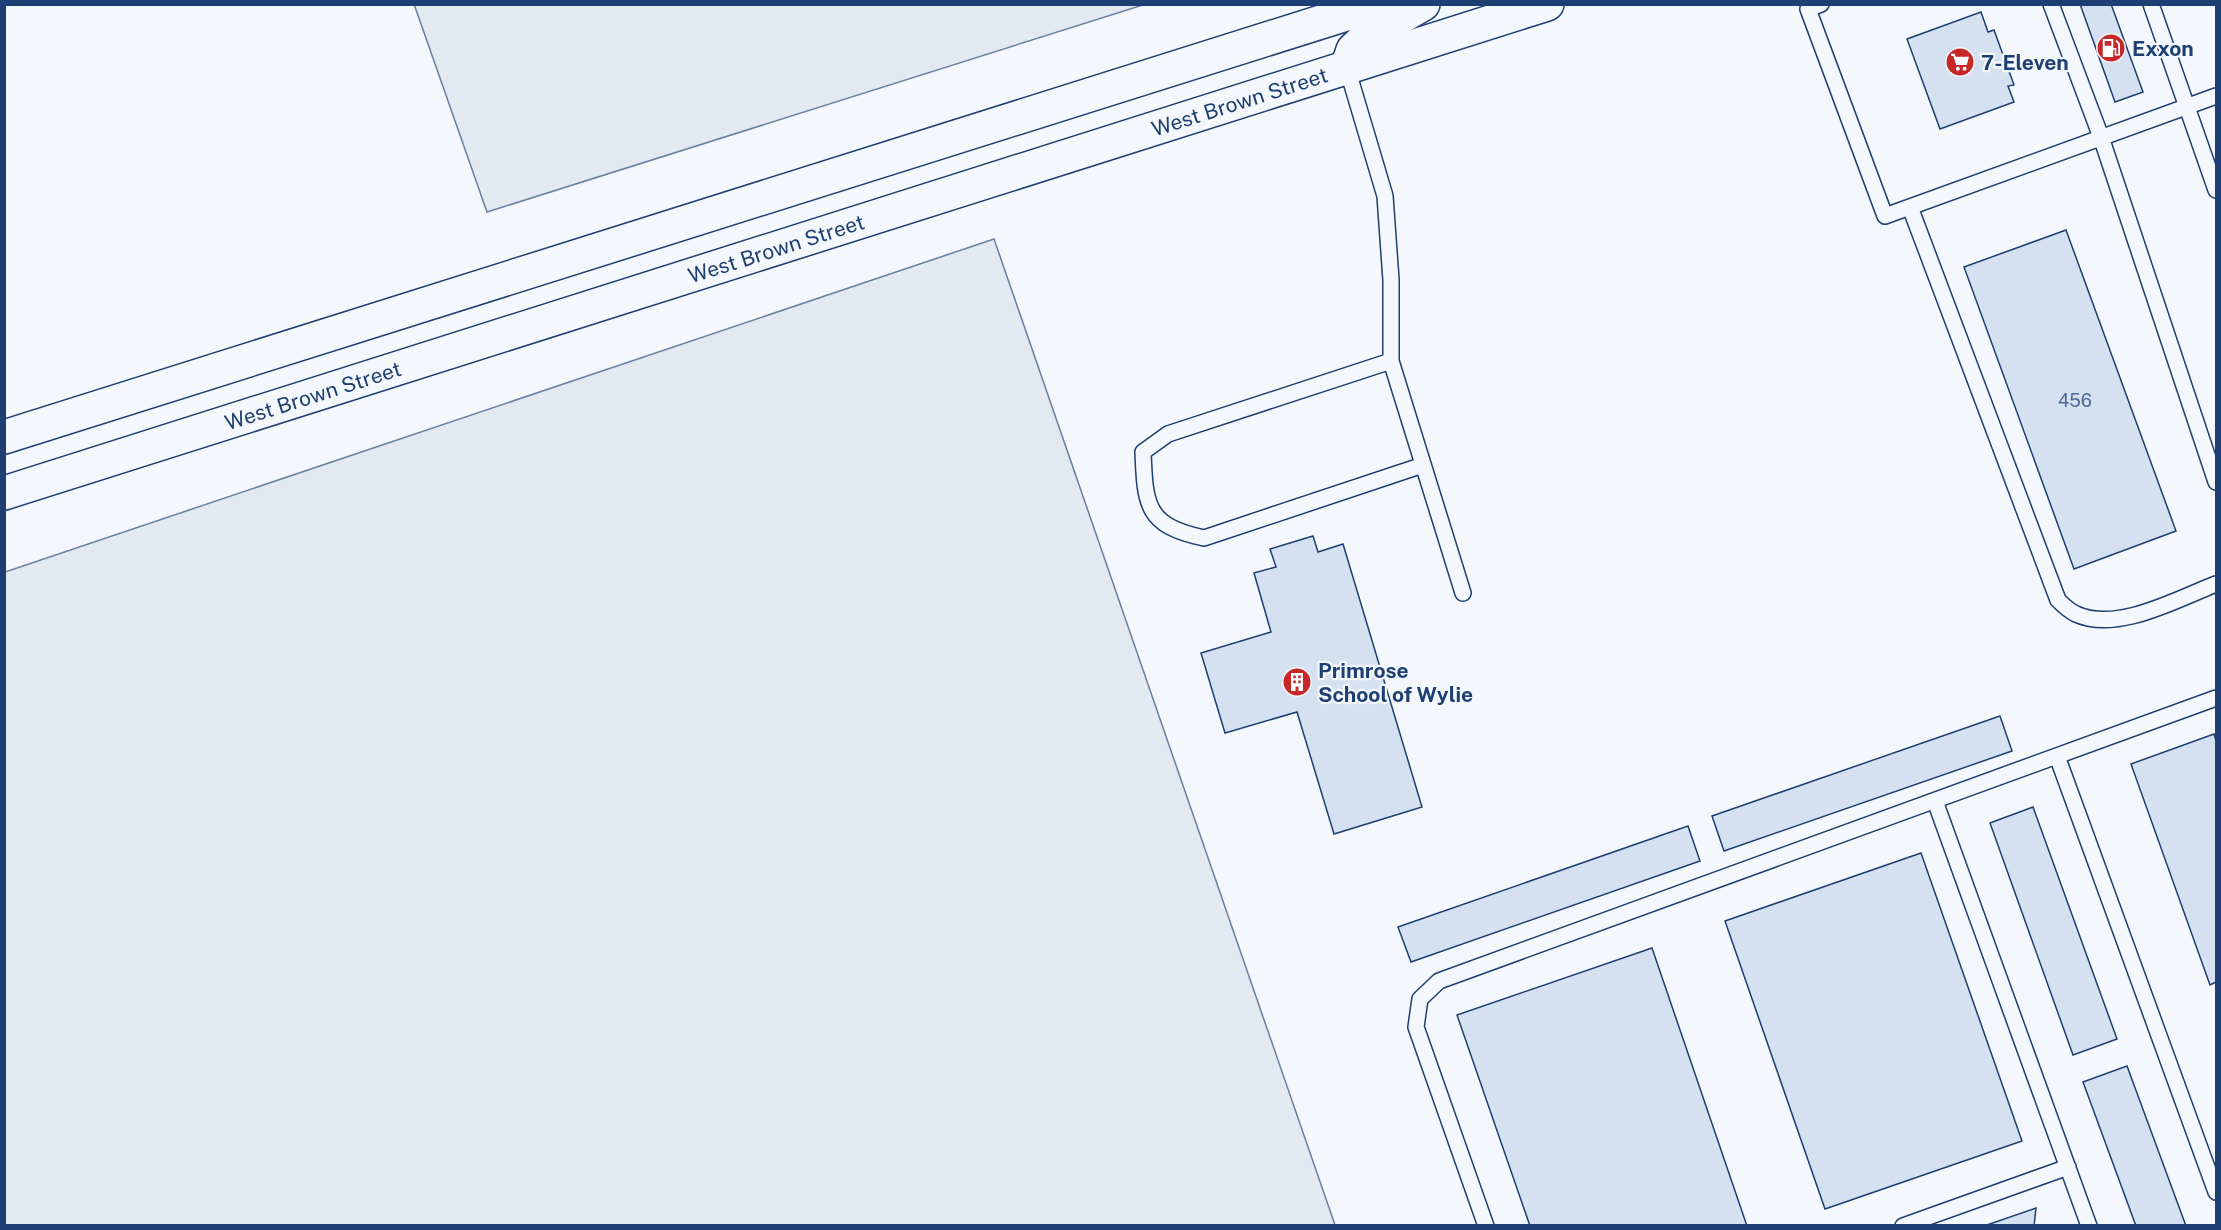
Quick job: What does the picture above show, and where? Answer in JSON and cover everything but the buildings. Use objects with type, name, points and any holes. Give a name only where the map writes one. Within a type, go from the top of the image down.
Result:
[{"type":"main road","points":[[4,437],[1378,4]]},
{"type":"main road","points":[[1347,68],[1353,50],[1368,36],[1423,4]]},
{"type":"main road","name":"West Brown Street","points":[[4,493],[1547,4]]},
{"type":"lane","points":[[1821,4],[1808,9],[1885,216],[2217,96]]},
{"type":"lane","points":[[2051,4],[2101,137],[2217,482]]},
{"type":"lane","points":[[2151,4],[2217,190]]},
{"type":"lane","points":[[1347,68],[1385,196],[1391,280],[1390,361],[1463,593]]},
{"type":"lane","points":[[1910,207],[2058,600],[2074,614],[2106,621],[2130,617],[2217,584]]},
{"type":"lane","points":[[1390,361],[1168,434],[1143,452],[1144,490],[1153,514],[1177,532],[1204,538],[1423,465]]},
{"type":"lane","points":[[1486,1226],[1416,1027],[1420,999],[1439,981],[2217,698]]},
{"type":"lane","points":[[2057,756],[2217,1192]]},
{"type":"lane","points":[[1935,801],[2089,1226]]},
{"type":"lane","points":[[1903,1226],[2068,1167]]},
{"type":"shaded area","points":[[414,4],[1143,4],[1143,5],[487,212]]},
{"type":"shaded area","points":[[994,239],[1335,1225],[5,1225],[5,572]]},
{"type":"place","name":"Exxon","points":[[2111,48]]},
{"type":"place","name":"7-Eleven","points":[[1960,62]]},
{"type":"place","name":"Primrose School of Wylie","points":[[1297,682]]}]
